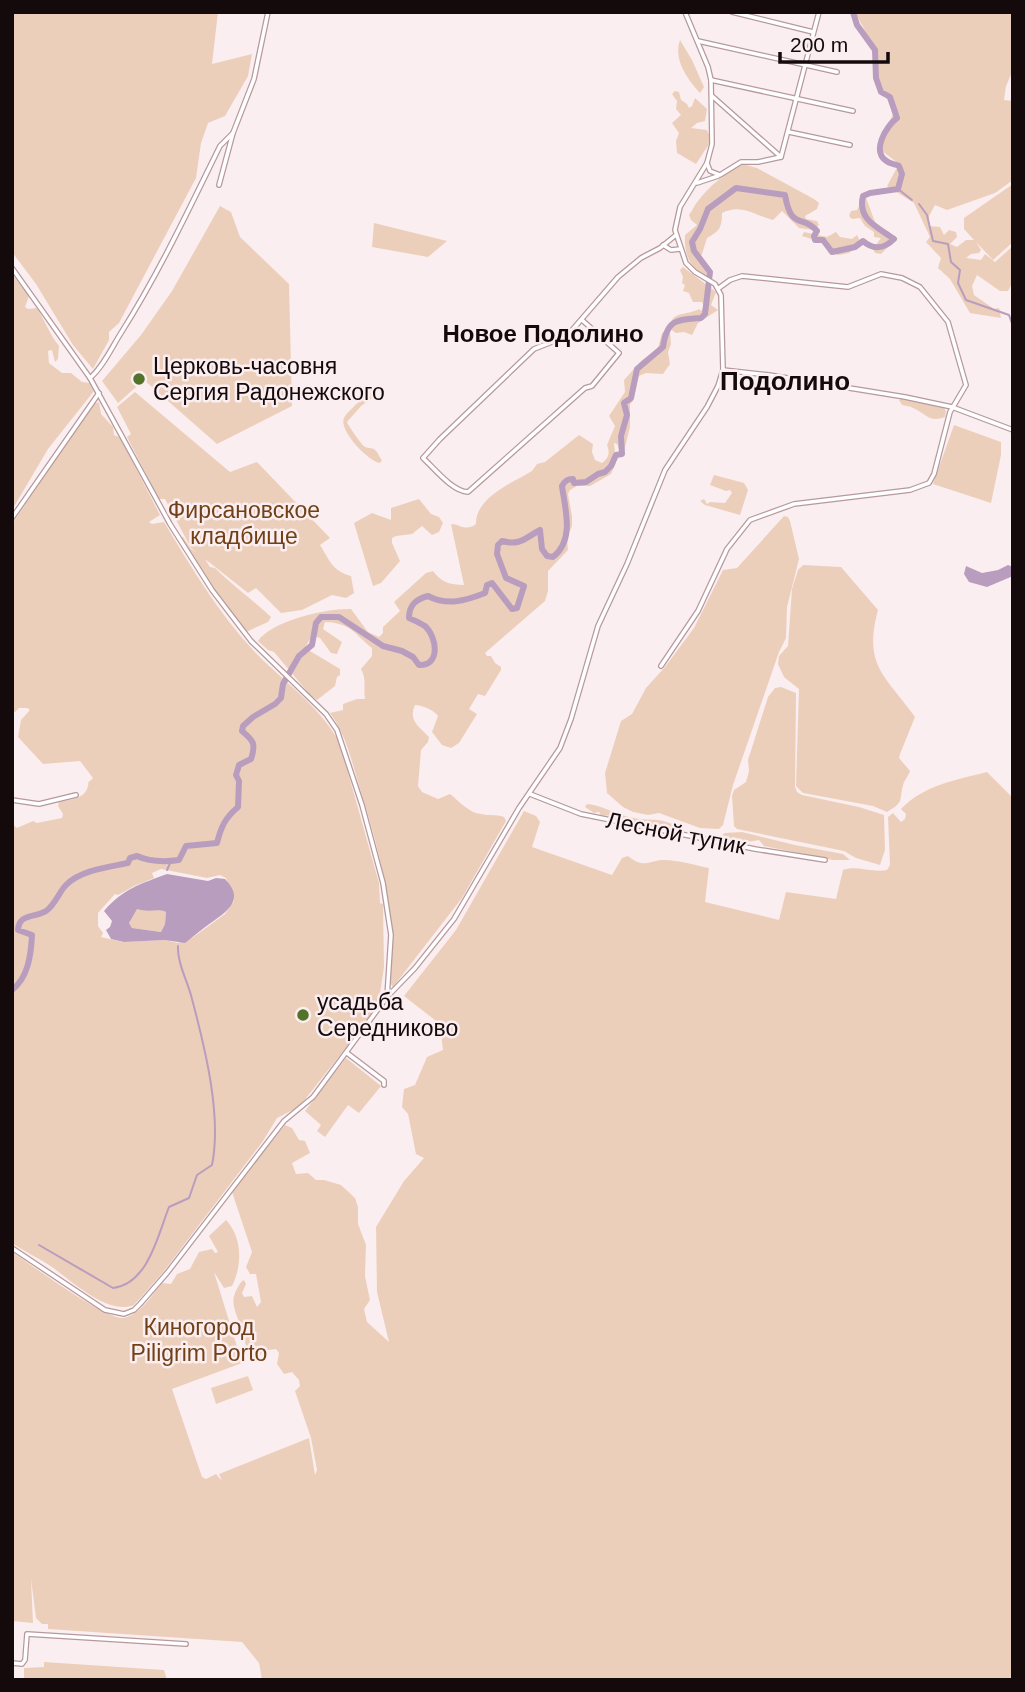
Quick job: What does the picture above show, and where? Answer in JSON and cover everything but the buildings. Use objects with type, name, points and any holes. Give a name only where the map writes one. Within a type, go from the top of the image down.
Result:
[{"type":"street","points":[[219,185],[233,133],[254,79],[268,12]]},
{"type":"street","points":[[12,1248],[104,1310],[120,1314],[134,1310],[166,1275],[284,1121],[313,1097],[387,996],[415,968],[454,919],[560,748],[571,719],[594,635],[627,564],[665,470],[707,407],[723,370],[723,305],[719,288],[689,267],[676,235],[677,215],[707,163],[712,144],[711,80],[685,12]]},
{"type":"street","points":[[732,12],[813,32]]},
{"type":"street","points":[[781,157],[819,12]]},
{"type":"street","points":[[698,41],[837,72]]},
{"type":"street","points":[[711,80],[853,111]]},
{"type":"street","points":[[712,96],[781,157]]},
{"type":"street","points":[[789,132],[849,145]]},
{"type":"street","points":[[90,378],[162,264],[220,146],[233,133]]},
{"type":"street","points":[[697,183],[720,175],[741,162],[758,162],[781,157]]},
{"type":"street","points":[[707,163],[710,171],[720,175]]},
{"type":"street","points":[[582,320],[618,353],[593,386],[584,388],[468,492],[452,484],[424,458],[440,439],[534,349],[567,336],[618,276],[676,235]]},
{"type":"street","points":[[663,245],[675,251],[680,249]]},
{"type":"street","points":[[12,268],[90,378],[167,518],[212,590],[251,640],[326,714],[337,730],[362,805],[383,883],[390,926],[391,956],[387,996]]},
{"type":"street","points":[[661,666],[698,611],[727,549],[750,520],[794,504],[860,497],[925,485],[934,474],[952,407],[966,385],[948,322],[917,285],[886,274],[848,287],[749,276],[736,277],[719,288]]},
{"type":"street","points":[[723,370],[769,374],[905,397],[952,407],[1013,430]]},
{"type":"street","points":[[12,519],[99,393]]},
{"type":"street","name":"Лесной тупик","points":[[530,794],[581,814],[755,849],[825,860]]},
{"type":"street","points":[[12,800],[39,804],[76,795]]},
{"type":"street","points":[[347,1053],[384,1081],[384,1085]]},
{"type":"street","points":[[12,1663],[22,1664],[25,1660],[27,1634],[186,1644]]},
{"type":"green space","points":[[12,12],[218,12],[212,64],[252,54],[248,76],[225,116],[208,123],[201,143],[196,178],[119,323],[109,332],[109,340],[93,369],[73,345],[36,284],[12,252]]},
{"type":"green space","points":[[855,12],[1013,12],[1013,70],[1006,86],[1004,100],[1013,101],[1013,180],[995,193],[947,210],[935,205],[929,216],[929,226],[940,227],[944,235],[949,230],[956,232],[957,237],[950,244],[957,247],[966,240],[974,240],[964,229],[964,218],[1013,184],[1013,242],[993,260],[976,242],[981,250],[966,258],[981,260],[985,254],[995,262],[1013,246],[1013,281],[1008,291],[1000,291],[977,275],[972,286],[974,295],[994,309],[999,308],[1001,318],[970,313],[950,279],[938,268],[941,258],[926,242],[930,237],[914,203],[887,186],[899,164],[881,150],[893,114],[872,61],[877,53]]},
{"type":"green space","points":[[680,40],[704,87],[700,93],[686,75],[680,61]]},
{"type":"green space","points":[[679,92],[681,100],[689,108],[695,98],[707,109],[705,121],[691,128],[707,130],[709,135],[709,144],[696,164],[677,153],[676,141],[679,133],[672,123],[681,115],[676,109],[677,101],[672,94]]},
{"type":"green space","points":[[742,164],[757,168],[814,199],[819,203],[817,209],[805,216],[806,219],[817,221],[819,225],[814,230],[799,228],[782,211],[773,220],[735,209],[722,213],[719,228],[707,238],[701,257],[707,267],[705,277],[691,264],[685,248],[685,235],[697,225],[689,215],[713,185]]},
{"type":"green space","points":[[865,195],[875,222],[897,238],[881,254],[875,253],[873,249],[881,238],[874,237],[874,232],[865,226],[860,218],[852,219],[849,216],[851,211],[857,210]]},
{"type":"green space","points":[[220,206],[231,212],[240,237],[289,284],[292,406],[217,444],[144,380],[118,403],[102,381],[141,335],[172,291]]},
{"type":"green space","points":[[374,223],[447,241],[428,257],[372,247]]},
{"type":"green space","points":[[804,232],[827,237],[836,232],[840,237],[852,239],[857,235],[859,245],[849,253],[829,253],[825,245],[802,236]]},
{"type":"green space","points":[[683,267],[716,292],[711,305],[718,310],[698,323],[692,335],[676,333],[670,329],[676,316],[699,309],[701,311],[704,306],[702,302],[693,302],[689,293],[683,291],[685,285],[682,283],[680,270]]},
{"type":"green space","points":[[12,274],[29,296],[25,307],[37,308],[59,346],[58,359],[55,362],[52,350],[48,351],[49,363],[62,373],[71,373],[82,382],[90,383],[94,391],[48,449],[12,510]]},
{"type":"green space","points":[[666,330],[670,332],[670,364],[663,374],[646,373],[639,376],[630,404],[630,427],[624,451],[620,452],[614,443],[616,463],[611,474],[590,486],[577,486],[570,490],[568,494],[572,526],[567,538],[568,550],[548,571],[545,601],[485,653],[491,656],[501,670],[485,696],[478,694],[469,709],[477,714],[459,743],[451,748],[442,745],[432,732],[438,716],[428,708],[415,705],[414,719],[429,737],[421,750],[418,786],[422,792],[438,799],[450,794],[472,811],[501,816],[506,821],[462,898],[393,987],[390,983],[391,931],[385,881],[347,746],[330,713],[343,710],[343,704],[365,699],[361,669],[372,656],[372,648],[347,627],[325,622],[323,629],[342,642],[337,654],[331,653],[320,638],[312,635],[305,648],[340,669],[340,675],[335,686],[317,700],[274,652],[258,641],[275,627],[287,622],[314,613],[341,609],[351,609],[368,632],[379,637],[383,633],[383,627],[400,611],[394,602],[426,573],[433,571],[446,582],[464,585],[451,524],[466,528],[476,524],[482,506],[496,492],[532,471],[537,464],[545,462],[579,435],[593,444],[595,460],[602,463],[608,455],[607,445],[615,426],[609,416],[625,392],[624,380],[641,361],[658,348],[662,333]]},
{"type":"green space","points":[[372,391],[375,393],[374,397],[361,406],[347,422],[362,445],[377,452],[382,460],[380,463],[356,445],[343,423],[349,412]]},
{"type":"green space","name":"Фирсановское кладбище","points":[[135,392],[230,472],[257,462],[330,538],[320,545],[335,568],[351,576],[354,593],[346,598],[332,595],[302,610],[281,613],[256,588],[248,593],[205,559],[210,567],[215,568],[271,617],[268,622],[246,632],[213,590],[180,537],[183,537],[191,549],[196,552],[191,548],[165,499],[159,499],[127,437],[131,434],[117,407]]},
{"type":"green space","points":[[903,398],[944,408],[945,417],[928,417],[912,407],[902,405],[899,400]]},
{"type":"green space","points":[[99,402],[101,414],[125,447],[160,515],[149,522],[164,522],[228,620],[253,650],[311,705],[332,730],[340,744],[379,883],[380,903],[383,904],[384,967],[378,1007],[303,1102],[277,1118],[263,1141],[164,1271],[134,1305],[123,1307],[101,1301],[12,1243],[12,824],[17,828],[33,821],[37,823],[62,818],[59,802],[82,795],[93,778],[80,761],[43,764],[18,737],[21,720],[30,710],[19,708],[15,712],[12,711],[12,524],[92,405]],"holes":[[[161,869],[207,878],[220,875],[226,878],[234,901],[225,914],[192,938],[178,943],[166,940],[123,942],[101,937],[103,933],[98,926],[98,913],[115,894],[154,878],[152,873]]]},
{"type":"green space","points":[[954,425],[1001,442],[1001,455],[991,503],[933,484]]},
{"type":"green space","points":[[714,475],[744,483],[748,490],[740,515],[705,505],[700,501],[704,499],[707,504],[725,503],[732,493],[730,490],[710,485]]},
{"type":"green space","points":[[419,499],[431,514],[439,517],[443,523],[439,532],[432,535],[422,526],[412,534],[392,538],[400,561],[381,583],[373,586],[354,523],[372,513],[391,520],[391,508]]},
{"type":"green space","points":[[784,516],[790,521],[799,559],[787,607],[786,638],[733,785],[723,825],[719,829],[700,828],[659,813],[648,815],[623,807],[607,793],[605,773],[621,721],[632,714],[646,688],[694,628],[723,570],[737,568]]},
{"type":"green space","points":[[803,565],[841,567],[878,610],[873,644],[875,657],[886,679],[915,717],[899,758],[910,771],[899,802],[887,812],[873,806],[803,793],[796,786],[799,689],[784,677],[778,664],[779,656],[788,646],[792,589],[798,570]]},
{"type":"green space","points":[[781,687],[796,693],[797,792],[884,815],[885,850],[880,865],[856,858],[844,851],[737,829],[734,826],[734,790],[746,782],[748,760],[768,697],[775,688]]},
{"type":"green space","name":"Киногород Piligrim Porto","points":[[987,772],[1013,798],[1013,1680],[262,1680],[259,1663],[242,1642],[48,1629],[48,1624],[42,1624],[36,1618],[31,1579],[33,1623],[12,1621],[12,1252],[85,1301],[123,1318],[140,1309],[162,1283],[171,1284],[177,1274],[190,1269],[199,1252],[212,1249],[215,1253],[218,1252],[209,1236],[226,1220],[236,1235],[238,1270],[232,1286],[224,1288],[214,1272],[242,1363],[172,1389],[202,1477],[206,1479],[216,1474],[222,1481],[219,1474],[309,1438],[315,1475],[317,1470],[311,1438],[295,1391],[300,1386],[299,1380],[292,1372],[284,1374],[277,1364],[279,1353],[276,1349],[268,1350],[251,1360],[235,1310],[235,1294],[244,1280],[244,1297],[252,1296],[257,1307],[261,1302],[256,1274],[250,1274],[246,1267],[252,1252],[232,1192],[285,1125],[292,1128],[299,1140],[305,1141],[310,1153],[292,1163],[296,1174],[308,1173],[316,1180],[341,1185],[355,1198],[358,1224],[366,1245],[365,1276],[370,1300],[364,1309],[367,1322],[389,1342],[377,1292],[376,1227],[404,1181],[424,1158],[416,1154],[408,1114],[402,1107],[404,1089],[415,1085],[427,1057],[443,1050],[440,1024],[404,996],[456,930],[524,811],[536,816],[540,822],[532,847],[612,875],[622,858],[628,856],[641,863],[667,860],[709,868],[705,902],[779,920],[786,892],[836,899],[843,870],[887,870],[890,865],[888,817],[893,813],[901,822],[906,814],[901,809],[920,794],[941,784]]},
{"type":"green space","points":[[587,804],[629,817],[663,821],[677,826],[662,829],[658,825],[652,827],[624,818],[617,819],[599,812],[594,813],[585,807]]},
{"type":"green space","points":[[742,832],[843,854],[850,860],[833,860],[764,846],[759,840],[740,841],[722,835]]},
{"type":"green space","points":[[135,909],[166,912],[161,932],[132,928],[129,923]]},
{"type":"green space","points":[[346,1058],[381,1086],[359,1113],[348,1105],[325,1137],[317,1131],[321,1125],[305,1111]]},
{"type":"green space","points":[[248,1376],[253,1390],[216,1404],[211,1388]]},
{"type":"green space","points":[[44,1662],[164,1670],[167,1680],[24,1680],[24,1668],[44,1667]]},
{"type":"shaded area","points":[[1008,565],[1013,567],[1013,576],[987,587],[969,582],[964,574],[966,566],[982,573]]},
{"type":"shaded area","points":[[167,874],[208,881],[225,879],[234,893],[232,904],[185,943],[165,940],[124,942],[111,939],[106,930],[112,921],[104,911],[125,892]],"holes":[[[137,909],[166,912],[161,932],[132,928],[129,923]]]},
{"type":"waterway","points":[[12,990],[25,973],[31,950],[32,935],[18,930],[21,921],[49,908],[72,880],[96,870],[128,863],[130,858],[137,856],[158,861],[179,860],[186,846],[217,843],[224,823],[238,807],[239,781],[236,775],[239,765],[251,759],[253,754],[253,743],[242,731],[243,726],[281,698],[283,684],[299,656],[312,645],[316,623],[321,617],[339,617],[383,646],[413,657],[419,665],[431,661],[435,650],[432,637],[425,626],[409,618],[412,606],[420,599],[428,596],[449,602],[463,600],[485,593],[487,585],[492,583],[512,609],[517,608],[524,586],[506,578],[497,554],[498,545],[502,541],[513,543],[522,540],[540,530],[542,549],[547,556],[553,557],[560,550],[566,533],[563,484],[571,479],[574,483],[586,482],[605,472],[616,455],[622,454],[621,436],[627,415],[624,403],[631,398],[637,369],[663,347],[670,326],[685,319],[701,318],[705,314],[710,272],[694,251],[692,242],[708,209],[736,188],[785,195],[794,218],[812,226],[817,231],[815,240],[823,240],[832,252],[855,247],[863,241],[875,247],[894,239],[876,227],[863,211],[863,196],[898,189],[902,174],[899,166],[888,162],[880,152],[885,133],[897,118],[890,97],[881,92],[876,78],[875,50],[857,25],[853,12]]},
{"type":"waterway","points":[[898,189],[912,200]]},
{"type":"waterway","points":[[919,204],[927,215],[933,241],[948,244],[951,262],[960,270],[958,283],[966,300],[1009,315],[1013,326]]},
{"type":"waterway","points":[[167,870],[171,861]]},
{"type":"waterway","points":[[39,1245],[113,1288],[125,1285],[135,1278],[150,1256],[169,1207],[189,1198],[197,1175],[212,1165],[215,1125],[211,1082],[178,946]]},
{"type":"place","name":"Церковь-часовня Сергия Радонежского","points":[[139,379]]},
{"type":"place","name":"усадьба Середниково","points":[[303,1015]]},
{"type":"district","name":"Новое Подолино","points":[[543,334]]},
{"type":"district","name":"Подолино","points":[[785,381]]}]
